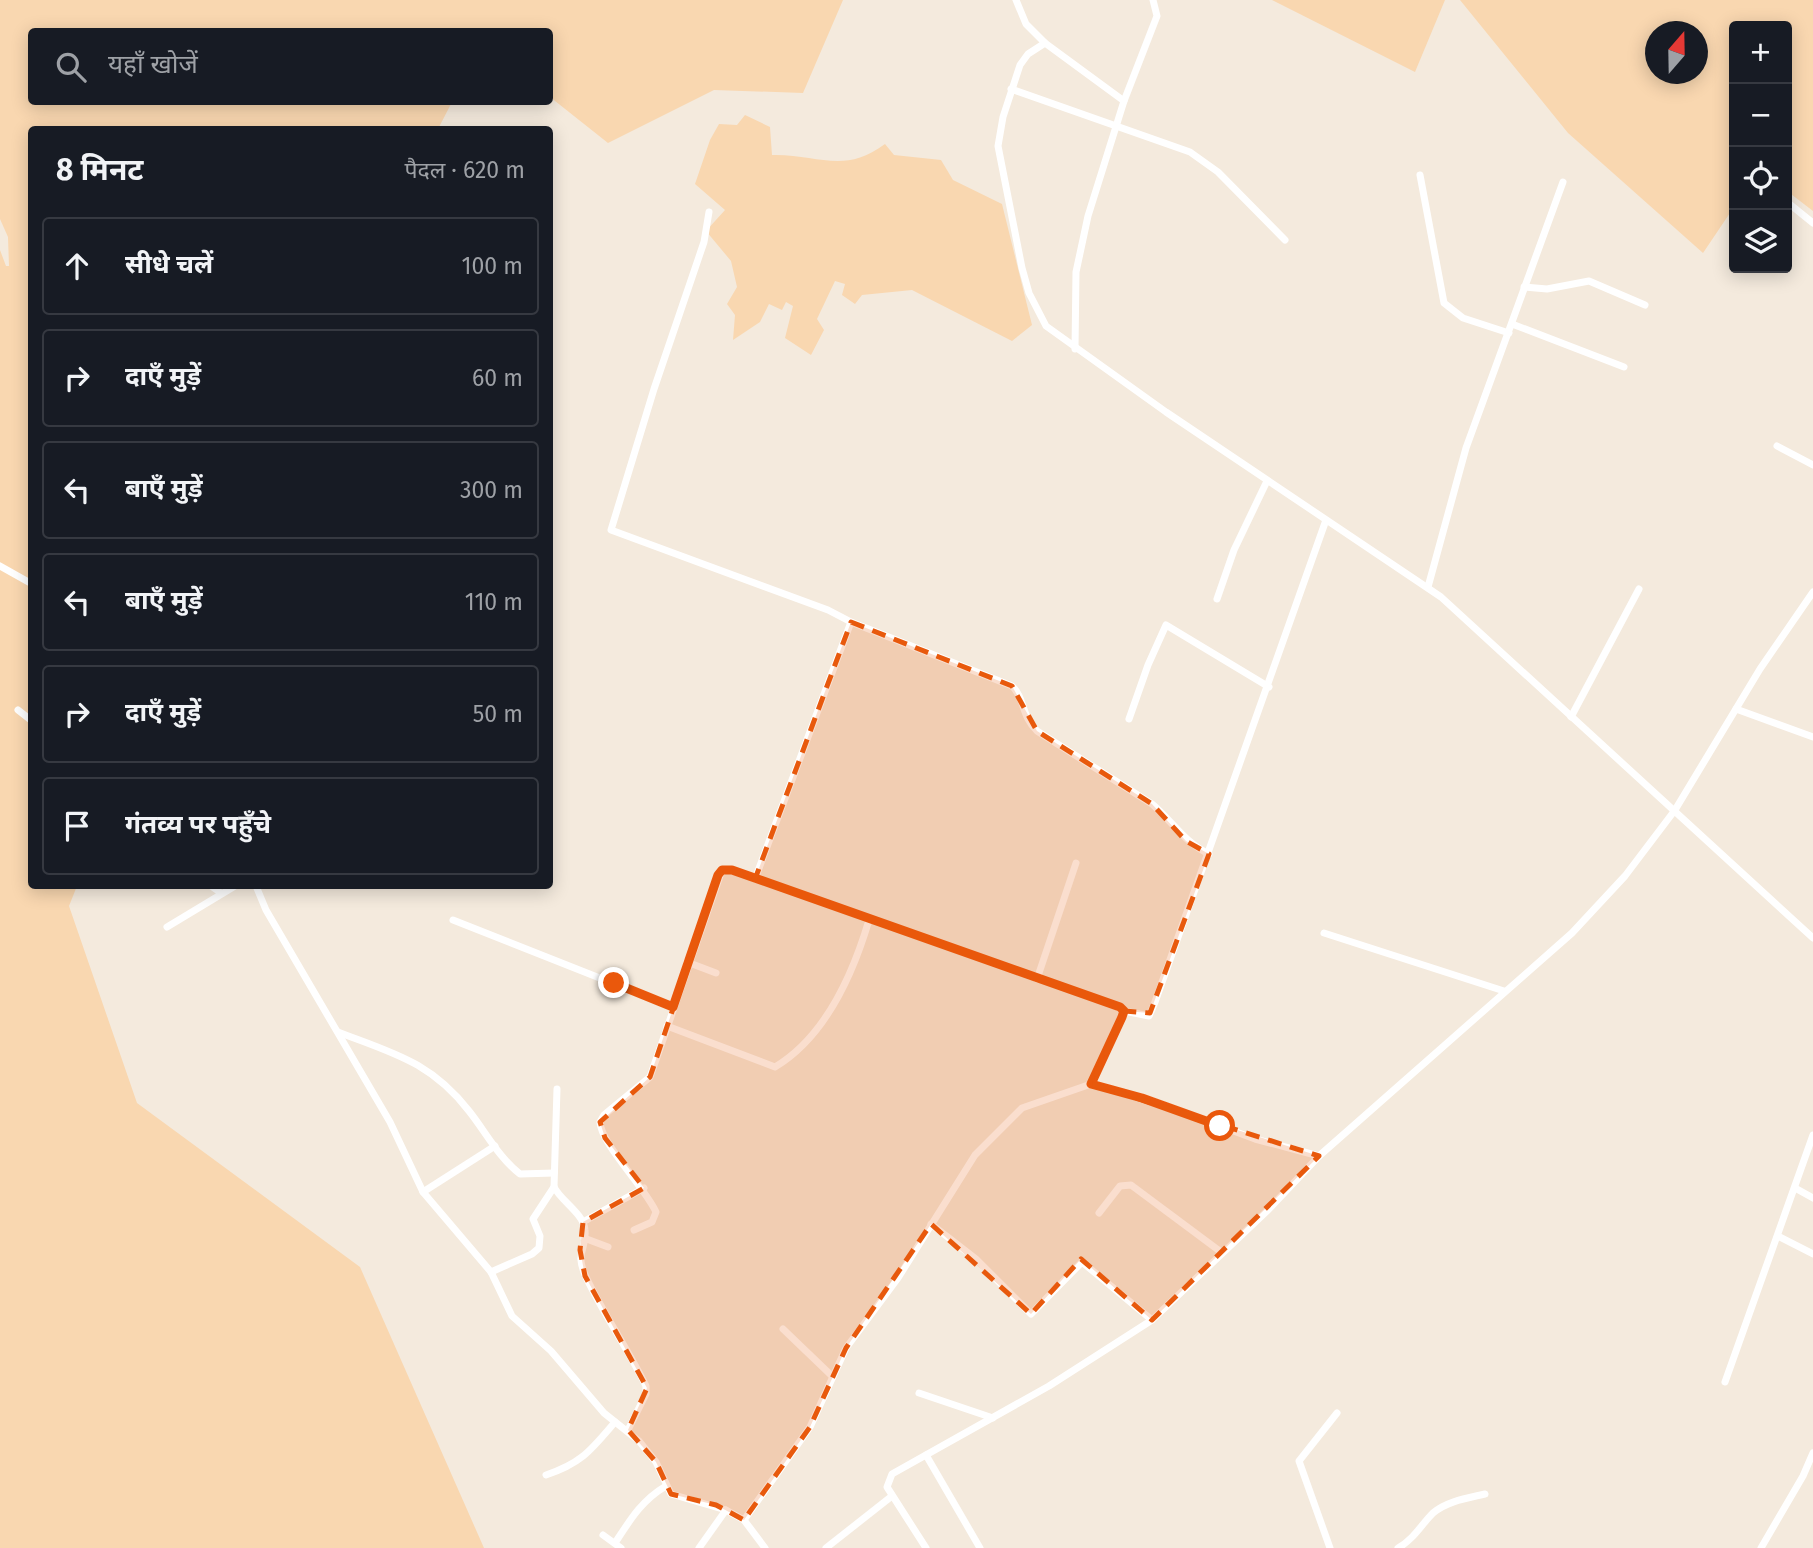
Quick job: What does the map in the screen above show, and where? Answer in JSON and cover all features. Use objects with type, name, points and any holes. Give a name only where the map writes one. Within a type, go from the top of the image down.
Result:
[{"type":"street","points":[[1016,0],[1026,24],[1045,43],[1124,102]]},
{"type":"street","points":[[1075,349],[1076,272],[1088,216],[1124,102],[1157,16],[1157,6],[1153,0]]},
{"type":"street","points":[[1045,43],[1023,59],[1011,89],[998,146],[1022,268],[1029,293],[1045,326],[1267,481],[1428,587],[1813,938]]},
{"type":"street","points":[[1011,89],[1190,152],[1205,161],[1285,240]]},
{"type":"street","points":[[1420,175],[1444,303],[1463,318],[1509,332]]},
{"type":"street","points":[[1428,587],[1466,448],[1563,183]]},
{"type":"street","points":[[1792,206],[1813,223]]},
{"type":"street","points":[[709,212],[704,242],[654,389],[611,530],[828,610],[851,622],[1012,686],[1018,692],[1026,719],[1037,731],[1152,804],[1168,818],[1186,841],[1209,854]]},
{"type":"street","points":[[1524,287],[1547,289],[1589,281],[1645,306]]},
{"type":"street","points":[[1512,324],[1624,367]]},
{"type":"street","points":[[1777,446],[1813,465]]},
{"type":"street","points":[[1217,598],[1234,550],[1267,481]]},
{"type":"street","points":[[634,1230],[652,1222],[656,1216],[643,1188],[605,1138],[600,1122],[604,1115],[650,1077],[687,962],[722,870],[755,879],[1120,1007],[1124,1011],[1143,1016],[1150,1013],[1269,687],[1326,520]]},
{"type":"street","points":[[0,566],[28,582]]},
{"type":"street","points":[[1572,718],[1639,589]]},
{"type":"street","points":[[926,1548],[892,1496],[887,1487],[887,1479],[1049,1386],[1152,1320],[1283,1195],[1319,1156],[1600,905],[1675,810],[1736,709],[1813,593]]},
{"type":"street","points":[[755,879],[851,622]]},
{"type":"street","points":[[1129,719],[1147,665],[1166,625],[1269,687]]},
{"type":"street","points":[[1736,709],[1813,737]]},
{"type":"street","points":[[18,710],[28,718]]},
{"type":"street","points":[[1037,979],[1076,863]]},
{"type":"street","points":[[215,889],[221,893]]},
{"type":"street","points":[[167,927],[229,889]]},
{"type":"street","points":[[257,889],[266,910],[390,1122],[423,1192],[491,1272],[512,1316],[551,1351],[615,1422],[628,1430],[656,1462],[666,1486],[676,1498],[705,1502],[744,1520],[765,1548]]},
{"type":"street","points":[[453,920],[673,1007]]},
{"type":"street","points":[[667,1026],[775,1067],[797,1054],[826,1014],[855,966],[869,920]]},
{"type":"street","points":[[1324,933],[1504,991]]},
{"type":"street","points":[[687,962],[716,973]]},
{"type":"street","points":[[1091,1084],[1124,1011]]},
{"type":"street","points":[[337,1031],[413,1061],[432,1072],[523,1175],[554,1172]]},
{"type":"street","points":[[744,1520],[810,1427],[832,1376],[856,1333],[898,1278],[975,1155],[1022,1108],[1091,1084],[1142,1098],[1262,1142],[1319,1156]]},
{"type":"street","points":[[491,1272],[532,1254],[539,1248],[540,1236],[533,1219],[554,1187],[556,1089]]},
{"type":"street","points":[[1725,1382],[1813,1135]]},
{"type":"street","points":[[423,1192],[495,1146]]},
{"type":"street","points":[[1099,1213],[1120,1186],[1131,1185],[1221,1252]]},
{"type":"street","points":[[554,1187],[583,1222],[584,1238],[579,1258],[585,1276],[618,1341],[646,1387],[646,1394],[628,1430]]},
{"type":"street","points":[[583,1222],[643,1188]]},
{"type":"street","points":[[1795,1188],[1813,1198]]},
{"type":"street","points":[[931,1224],[975,1259],[1031,1314],[1082,1262],[1152,1320]]},
{"type":"street","points":[[1778,1236],[1813,1254]]},
{"type":"street","points":[[584,1238],[608,1247]]},
{"type":"street","points":[[783,1329],[832,1376]]},
{"type":"street","points":[[919,1393],[993,1418]]},
{"type":"street","points":[[1330,1548],[1299,1461],[1337,1413]]},
{"type":"street","points":[[546,1475],[574,1466],[589,1454],[615,1422]]},
{"type":"street","points":[[1761,1548],[1803,1476],[1813,1452]]},
{"type":"street","points":[[926,1455],[980,1548]]},
{"type":"street","points":[[603,1535],[618,1546],[639,1507],[666,1486]]},
{"type":"street","points":[[1398,1548],[1412,1539],[1431,1515],[1444,1505],[1485,1494]]},
{"type":"street","points":[[826,1548],[892,1496]]},
{"type":"street","points":[[699,1548],[726,1510]]},
{"type":"highlighted area","points":[[851,622],[1012,686],[1037,731],[1152,804],[1186,841],[1209,854],[1150,1013],[1125,1011],[1092,1084],[1319,1156],[1152,1320],[1081,1259],[1031,1314],[931,1224],[846,1348],[810,1427],[744,1520],[716,1505],[671,1494],[656,1462],[628,1430],[647,1388],[585,1276],[580,1250],[583,1222],[644,1188],[605,1138],[600,1122],[650,1077],[718,875],[726,869],[755,879]]},
{"type":"shaded area","points":[[0,0],[843,0],[803,93],[714,90],[608,143],[553,99],[553,28],[28,28],[28,105],[450,105],[440,126],[28,126],[28,889],[76,889],[69,906],[137,1103],[360,1267],[484,1548],[0,1548],[0,250],[6,266],[9,266],[8,237],[0,219]]},
{"type":"shaded area","points":[[1272,0],[1445,0],[1415,72]]},
{"type":"shaded area","points":[[1460,0],[1813,0],[1813,211],[1792,195],[1792,21],[1729,21],[1729,214],[1703,253],[1568,133]]},
{"type":"shaded area","points":[[745,115],[770,127],[772,155],[843,161],[856,159],[885,144],[894,155],[941,160],[953,180],[1002,204],[1032,325],[1012,341],[912,290],[862,295],[855,304],[842,295],[845,284],[835,281],[817,319],[824,330],[811,355],[785,338],[793,306],[786,302],[782,310],[769,304],[760,322],[733,340],[735,315],[727,304],[737,287],[731,261],[706,231],[725,210],[695,184],[710,140],[719,124],[737,125]]},
{"type":"route","points":[[614,983],[673,1007],[718,875],[722,870],[732,870],[1120,1007],[1124,1011],[1122,1017],[1091,1084],[1142,1098],[1220,1126]]}]
